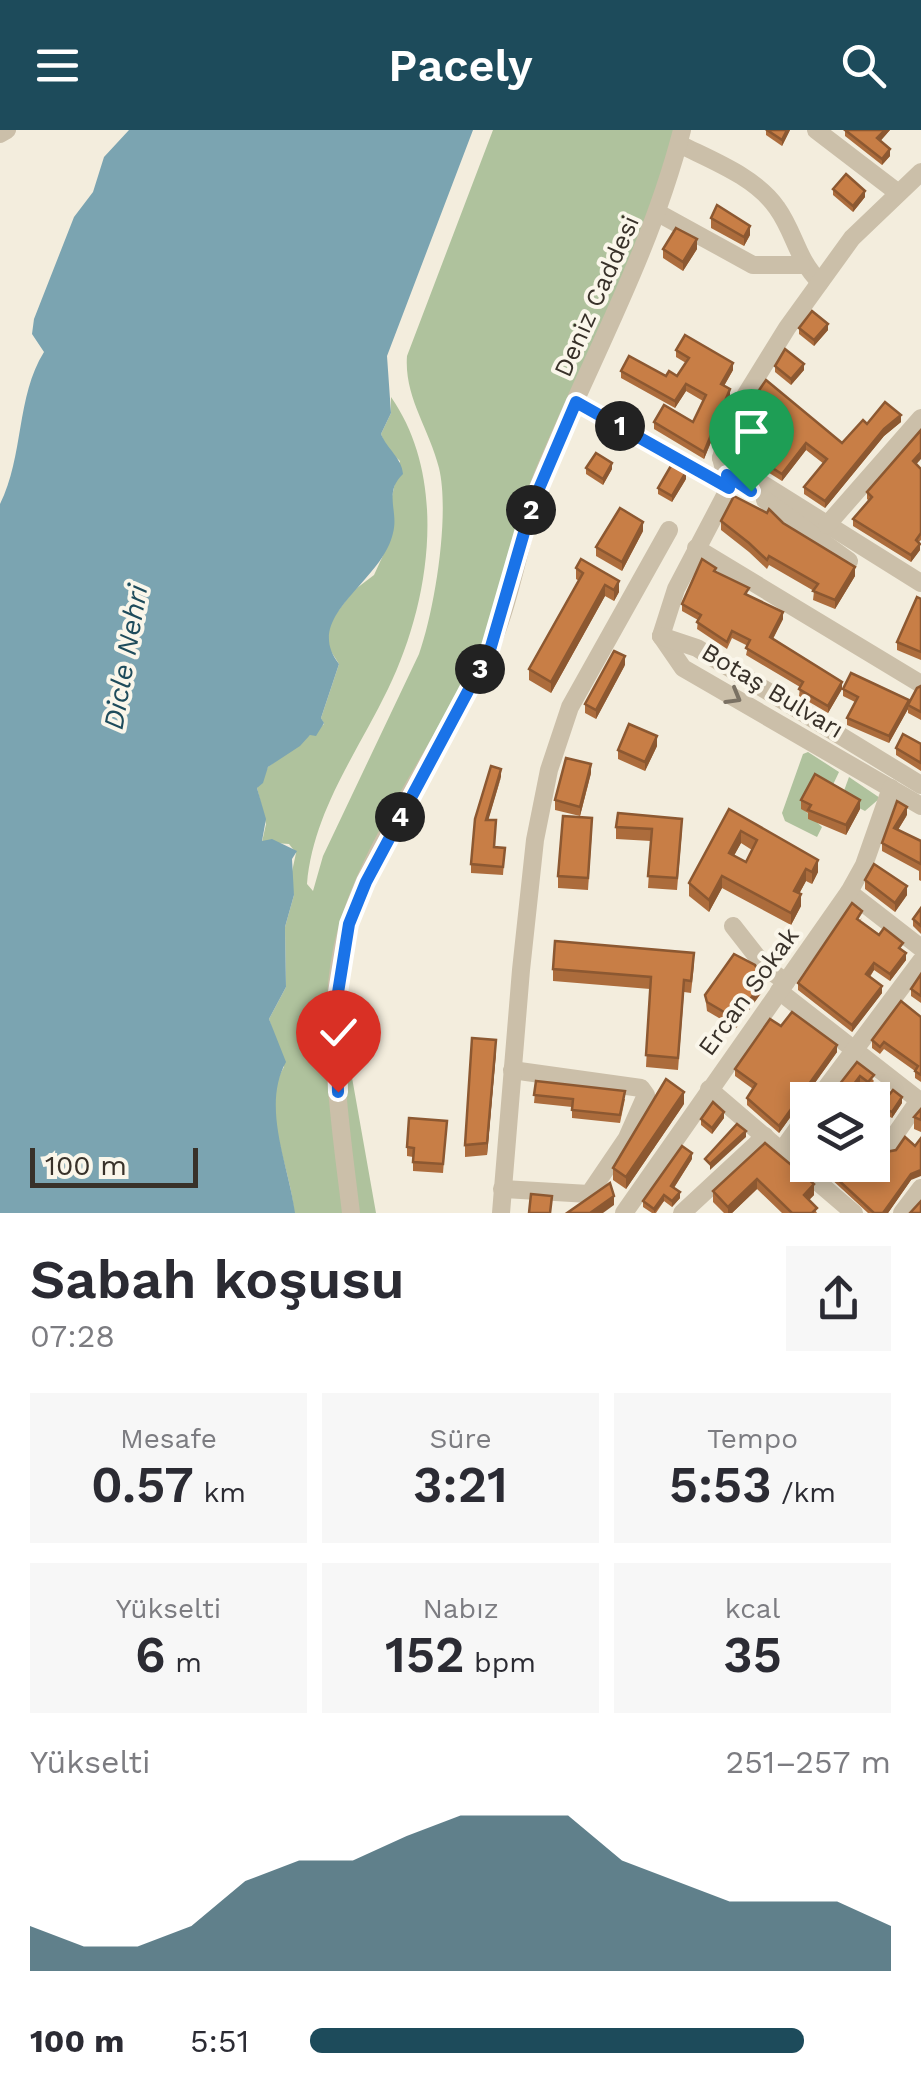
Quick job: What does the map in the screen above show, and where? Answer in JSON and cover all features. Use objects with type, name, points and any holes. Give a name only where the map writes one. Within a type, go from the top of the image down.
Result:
[{"type":"street","points":[[0,134],[7,130]]},
{"type":"street","points":[[816,130],[897,192]]},
{"type":"street","points":[[680,137],[760,191],[778,208],[802,265],[820,282]]},
{"type":"street","name":"Deniz Caddesi","points":[[351,1213],[335,1039],[338,975],[346,935],[366,882],[490,650],[532,505],[660,214],[680,137]]},
{"type":"street","points":[[661,636],[676,589],[725,474],[732,417],[852,238],[921,172]]},
{"type":"street","points":[[660,214],[752,265],[802,265]]},
{"type":"street","points":[[576,402],[827,526],[921,583]]},
{"type":"street","points":[[827,526],[921,418]]},
{"type":"street","points":[[725,474],[849,562]]},
{"type":"street","points":[[501,1213],[535,840],[549,770],[570,707],[669,530]]},
{"type":"street","points":[[696,548],[921,684]]},
{"type":"street","name":"Botaş Bulvarı","points":[[661,636],[698,648],[921,784]]},
{"type":"street","name":"Botaş Bulvarı","points":[[661,636],[683,668],[921,806]]},
{"type":"street","name":"Ercan Sokak","points":[[624,1213],[849,892],[864,865],[891,788]]},
{"type":"street","points":[[849,892],[921,948]]},
{"type":"street","points":[[733,926],[783,986],[920,1101],[890,1142]]},
{"type":"street","points":[[829,1082],[921,961]]},
{"type":"street","points":[[502,1189],[589,1194],[627,1138],[646,1095],[641,1088],[619,1082],[512,1070]]},
{"type":"street","points":[[708,1089],[846,1210]]},
{"type":"street","points":[[686,1212],[766,1136]]},
{"type":"street","points":[[782,1150],[790,1139]]},
{"type":"street","points":[[902,1213],[921,1188]]},
{"type":"green space","points":[[493,130],[682,130],[576,401],[499,623],[366,882],[349,969],[345,1038],[376,1213],[294,1213],[275,1120],[277,1083],[284,1067],[269,1019],[286,987],[285,927],[294,895],[290,881],[296,853],[289,844],[262,842],[266,824],[257,788],[268,767],[324,724],[321,718],[339,664],[325,642],[327,626],[353,591],[374,575],[391,538],[390,505],[400,461],[386,448],[381,434],[391,413],[391,397],[409,430],[421,466],[427,503],[423,581],[403,655],[318,832],[307,884],[313,891],[323,856],[419,654],[430,612],[442,535],[442,487],[435,453],[409,385],[407,356]]},
{"type":"green space","points":[[808,752],[839,772],[830,791],[802,808],[822,827],[817,837],[785,821],[782,813],[803,754]]},
{"type":"green space","points":[[849,777],[880,798],[865,811],[841,799]]},
{"type":"water","name":"Dicle Nehri","points":[[129,130],[473,130],[387,356],[391,413],[381,434],[403,474],[394,488],[393,533],[375,568],[336,615],[330,630],[330,647],[339,664],[321,718],[324,723],[316,736],[310,735],[268,767],[257,788],[266,819],[262,841],[272,839],[297,851],[292,859],[294,895],[285,927],[286,987],[269,1019],[286,1062],[279,1079],[276,1117],[295,1213],[0,1213],[0,504],[13,466],[29,388],[44,352],[32,334],[34,319],[74,217],[93,192],[104,157]]},
{"type":"building","points":[[767,130],[787,130],[782,140]]},
{"type":"building","points":[[845,130],[885,130],[877,138],[890,149],[882,159]]},
{"type":"building","points":[[846,174],[865,191],[853,206],[833,189]]},
{"type":"building","points":[[717,205],[750,226],[744,237],[711,218]]},
{"type":"building","points":[[676,228],[697,239],[683,262],[663,249]]},
{"type":"building","points":[[812,311],[828,324],[814,340],[799,328]]},
{"type":"building","points":[[685,335],[733,363],[721,384],[730,389],[704,452],[654,422],[664,405],[693,422],[706,395],[686,384],[675,401],[621,371],[629,356],[666,376],[669,371],[677,376],[689,358],[676,350]]},
{"type":"building","points":[[785,349],[804,364],[791,379],[775,366]]},
{"type":"building","points":[[766,380],[842,443],[863,420],[867,424],[885,402],[901,415],[884,429],[825,501],[804,487],[827,459],[806,443],[782,474],[766,464],[779,447],[752,426],[765,409],[753,399]]},
{"type":"building","points":[[921,430],[921,452],[913,461],[921,469],[921,533],[916,540],[920,544],[911,555],[853,519],[872,497],[867,492]]},
{"type":"building","points":[[596,453],[612,463],[603,479],[586,468]]},
{"type":"building","points":[[672,464],[686,472],[672,496],[658,488]]},
{"type":"building","points":[[734,496],[767,513],[769,509],[783,523],[855,567],[835,600],[813,591],[818,584],[769,556],[767,560],[721,521]]},
{"type":"building","points":[[620,508],[643,522],[622,562],[596,547]]},
{"type":"building","points":[[581,559],[619,581],[614,590],[605,585],[551,682],[529,669],[583,573],[576,568]]},
{"type":"building","points":[[702,559],[716,568],[714,571],[749,588],[745,594],[783,612],[770,637],[842,682],[828,706],[799,689],[803,682],[746,648],[750,640],[732,631],[727,642],[697,622],[701,615],[682,604]]},
{"type":"building","points":[[917,597],[921,599],[921,652],[897,642]]},
{"type":"building","points":[[614,651],[625,656],[596,710],[585,704]]},
{"type":"building","points":[[851,673],[909,700],[889,736],[847,718],[858,697],[843,689]]},
{"type":"building","points":[[921,686],[921,712],[908,705]]},
{"type":"building","points":[[629,724],[657,736],[645,762],[618,750]]},
{"type":"building","points":[[903,734],[921,744],[921,763],[896,748]]},
{"type":"building","points":[[566,758],[591,764],[580,807],[555,800]]},
{"type":"building","points":[[491,766],[501,769],[486,820],[496,820],[494,847],[505,848],[503,867],[471,864],[475,819]]},
{"type":"building","points":[[815,774],[860,800],[846,825],[808,810],[811,805],[801,800]]},
{"type":"building","points":[[897,801],[907,807],[894,828],[921,841],[921,864],[882,843]]},
{"type":"building","points":[[729,809],[818,860],[812,872],[806,869],[794,891],[801,894],[791,913],[722,876],[709,900],[689,883]],"holes":[[[741,831],[757,840],[746,862],[729,853]]]},
{"type":"building","points":[[618,813],[682,819],[677,878],[648,876],[652,829],[616,827]]},
{"type":"building","points":[[563,816],[592,818],[588,878],[558,876]]},
{"type":"building","points":[[874,864],[907,886],[895,903],[865,880]]},
{"type":"building","points":[[852,903],[862,911],[857,919],[879,935],[884,928],[903,943],[899,948],[906,953],[890,974],[874,963],[866,974],[882,986],[852,1025],[798,983]]},
{"type":"building","points":[[921,908],[921,926],[913,919]]},
{"type":"building","points":[[555,941],[694,953],[691,981],[684,980],[678,1058],[646,1055],[651,977],[553,969]]},
{"type":"building","points":[[734,954],[755,965],[764,980],[736,1019],[707,1002],[705,995]]},
{"type":"building","points":[[921,974],[921,996],[911,989]]},
{"type":"building","points":[[901,1001],[921,1017],[921,1075],[915,1071],[918,1066],[884,1042],[880,1047],[872,1040]]},
{"type":"building","points":[[792,1012],[837,1045],[811,1082],[790,1082],[790,1111],[779,1126],[747,1098],[756,1084],[735,1069],[770,1019],[781,1026]]},
{"type":"building","points":[[472,1038],[496,1040],[487,1143],[465,1145]]},
{"type":"building","points":[[857,1062],[874,1075],[868,1082],[860,1076],[856,1082],[841,1082]]},
{"type":"building","points":[[666,1079],[684,1092],[626,1177],[613,1168]]},
{"type":"building","points":[[536,1081],[625,1091],[620,1115],[572,1110],[573,1099],[534,1095]]},
{"type":"building","points":[[893,1090],[902,1097],[892,1112],[890,1111]]},
{"type":"building","points":[[713,1102],[724,1112],[712,1128],[701,1119]]},
{"type":"building","points":[[409,1118],[447,1121],[443,1164],[413,1162],[414,1148],[407,1147]]},
{"type":"building","points":[[737,1124],[746,1131],[710,1164],[705,1159]]},
{"type":"building","points":[[905,1137],[915,1146],[921,1138],[921,1170],[911,1174],[883,1213],[874,1213],[840,1182],[890,1182],[890,1151],[896,1150]]},
{"type":"building","points":[[765,1143],[790,1164],[790,1182],[814,1184],[804,1195],[817,1208],[812,1213],[792,1213],[757,1179],[728,1207],[713,1191]]},
{"type":"building","points":[[682,1146],[692,1153],[671,1186],[680,1192],[672,1201],[664,1195],[654,1209],[643,1201]]},
{"type":"building","points":[[610,1183],[614,1196],[590,1213],[567,1213]]},
{"type":"building","points":[[531,1194],[552,1196],[550,1213],[529,1213]]},
{"type":"building","points":[[921,1201],[921,1213],[910,1213]]},
{"type":"route","points":[[338,1092],[336,1005],[349,924],[366,882],[490,650],[532,505],[576,402],[729,488],[727,475],[751,491]]}]
